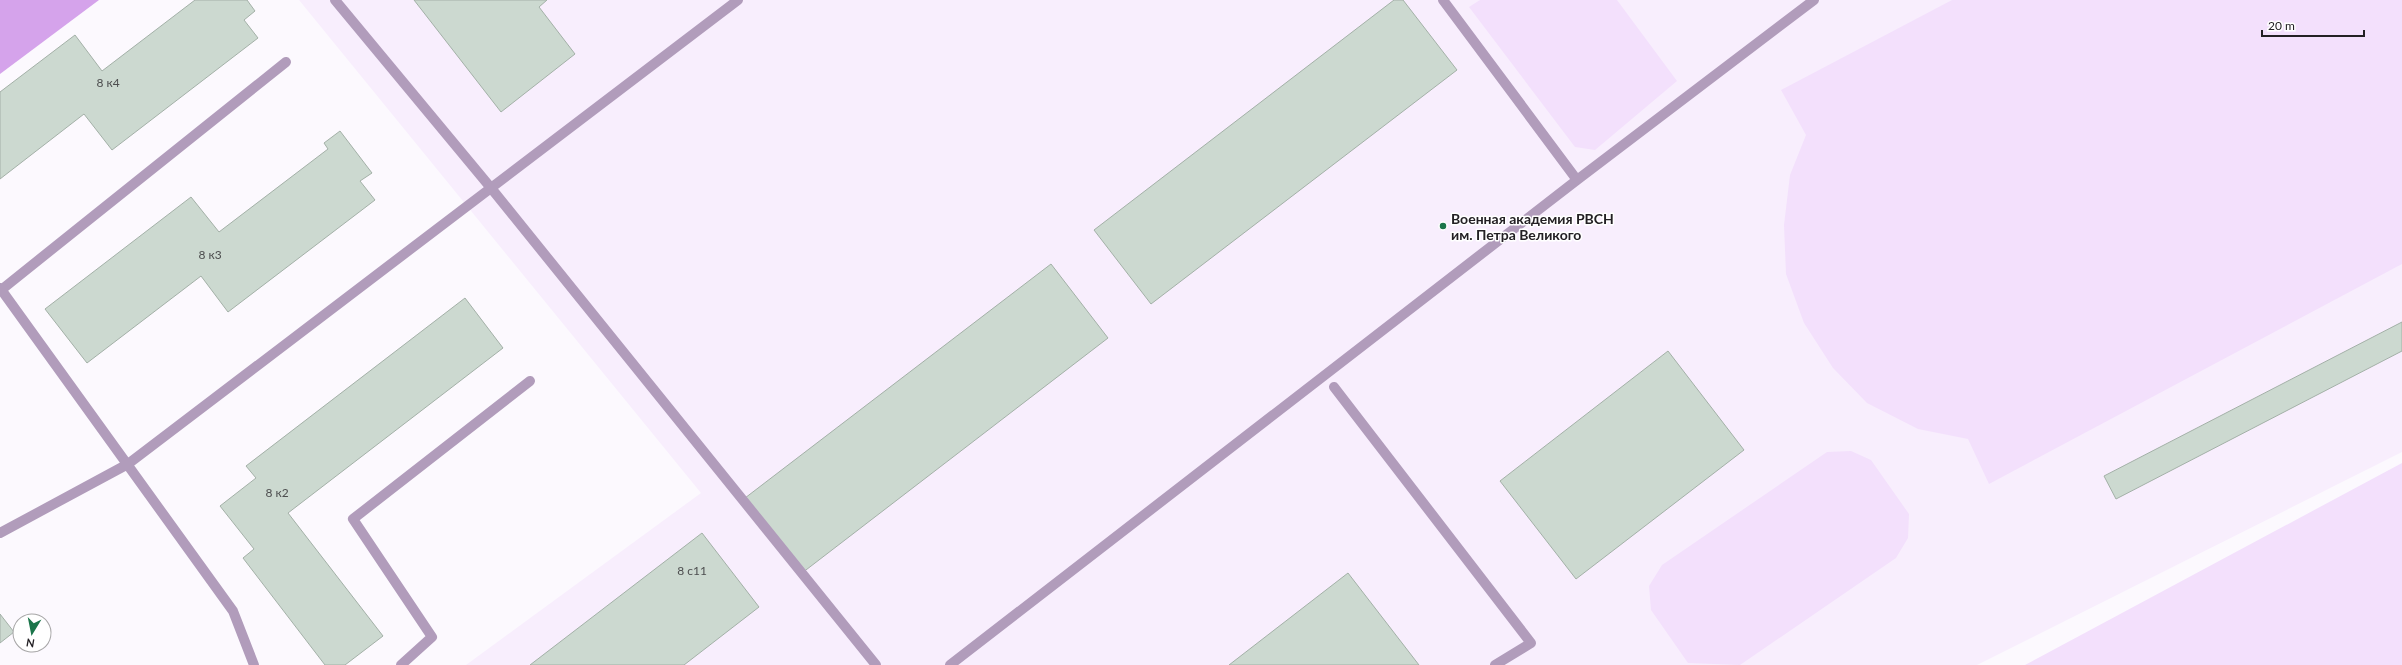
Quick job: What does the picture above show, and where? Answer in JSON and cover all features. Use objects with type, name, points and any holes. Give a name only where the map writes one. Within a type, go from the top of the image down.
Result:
[{"type":"lane","points":[[335,0],[491,188],[876,665]]},
{"type":"lane","points":[[0,532],[128,464],[738,0]]},
{"type":"lane","points":[[1443,0],[1577,180]]},
{"type":"lane","points":[[950,665],[1577,180],[1814,0]]},
{"type":"lane","points":[[254,665],[233,611],[0,289],[286,62]]},
{"type":"lane","points":[[402,665],[432,638],[353,519],[530,381]]},
{"type":"lane","points":[[1334,387],[1531,643],[1495,665]]},
{"type":"shaded area","points":[[0,0],[99,0],[0,74]]},
{"type":"shaded area","name":"Военная академия РВСН им. Петра Великого","points":[[299,0],[2402,0],[2402,452],[1977,665],[466,665],[701,493]]},
{"type":"shaded area","points":[[1480,0],[1617,0],[1677,81],[1595,150],[1575,147],[1469,7]]},
{"type":"shaded area","points":[[1952,0],[2402,0],[2402,264],[1989,484],[1968,439],[1918,429],[1867,403],[1833,368],[1804,323],[1786,274],[1784,225],[1790,175],[1806,135],[1781,90]]},
{"type":"shaded area","points":[[1851,451],[1871,460],[1909,514],[1908,538],[1896,558],[1740,665],[1688,663],[1651,610],[1649,586],[1662,565],[1827,452]]},
{"type":"shaded area","points":[[2402,463],[2402,665],[2025,665]]},
{"type":"building","points":[[195,0],[247,0],[255,11],[244,20],[258,38],[112,150],[84,114],[0,179],[0,92],[75,35],[102,71]]},
{"type":"building","points":[[414,0],[547,0],[539,7],[575,54],[501,112]]},
{"type":"building","points":[[1394,0],[1403,0],[1457,70],[1151,304],[1094,230]]},
{"type":"building","points":[[340,131],[372,173],[360,181],[375,200],[228,312],[201,276],[87,363],[45,309],[191,197],[219,232],[328,149],[324,143]]},
{"type":"building","points":[[1051,264],[1108,338],[802,573],[745,498]]},
{"type":"building","points":[[465,298],[503,348],[288,513],[383,636],[345,665],[325,665],[243,558],[254,549],[220,506],[256,478],[246,466]]},
{"type":"building","points":[[2402,322],[2402,351],[2116,499],[2104,476]]},
{"type":"building","points":[[1668,351],[1744,450],[1576,579],[1500,481]]},
{"type":"building","points":[[702,533],[759,607],[684,665],[530,665]]},
{"type":"building","points":[[1348,573],[1419,665],[1229,665]]},
{"type":"building","points":[[0,614],[12,629],[12,634],[0,643]]},
{"type":"place","name":"Военная академия РВСН им. Петра Великого","points":[[1443,226]]}]
